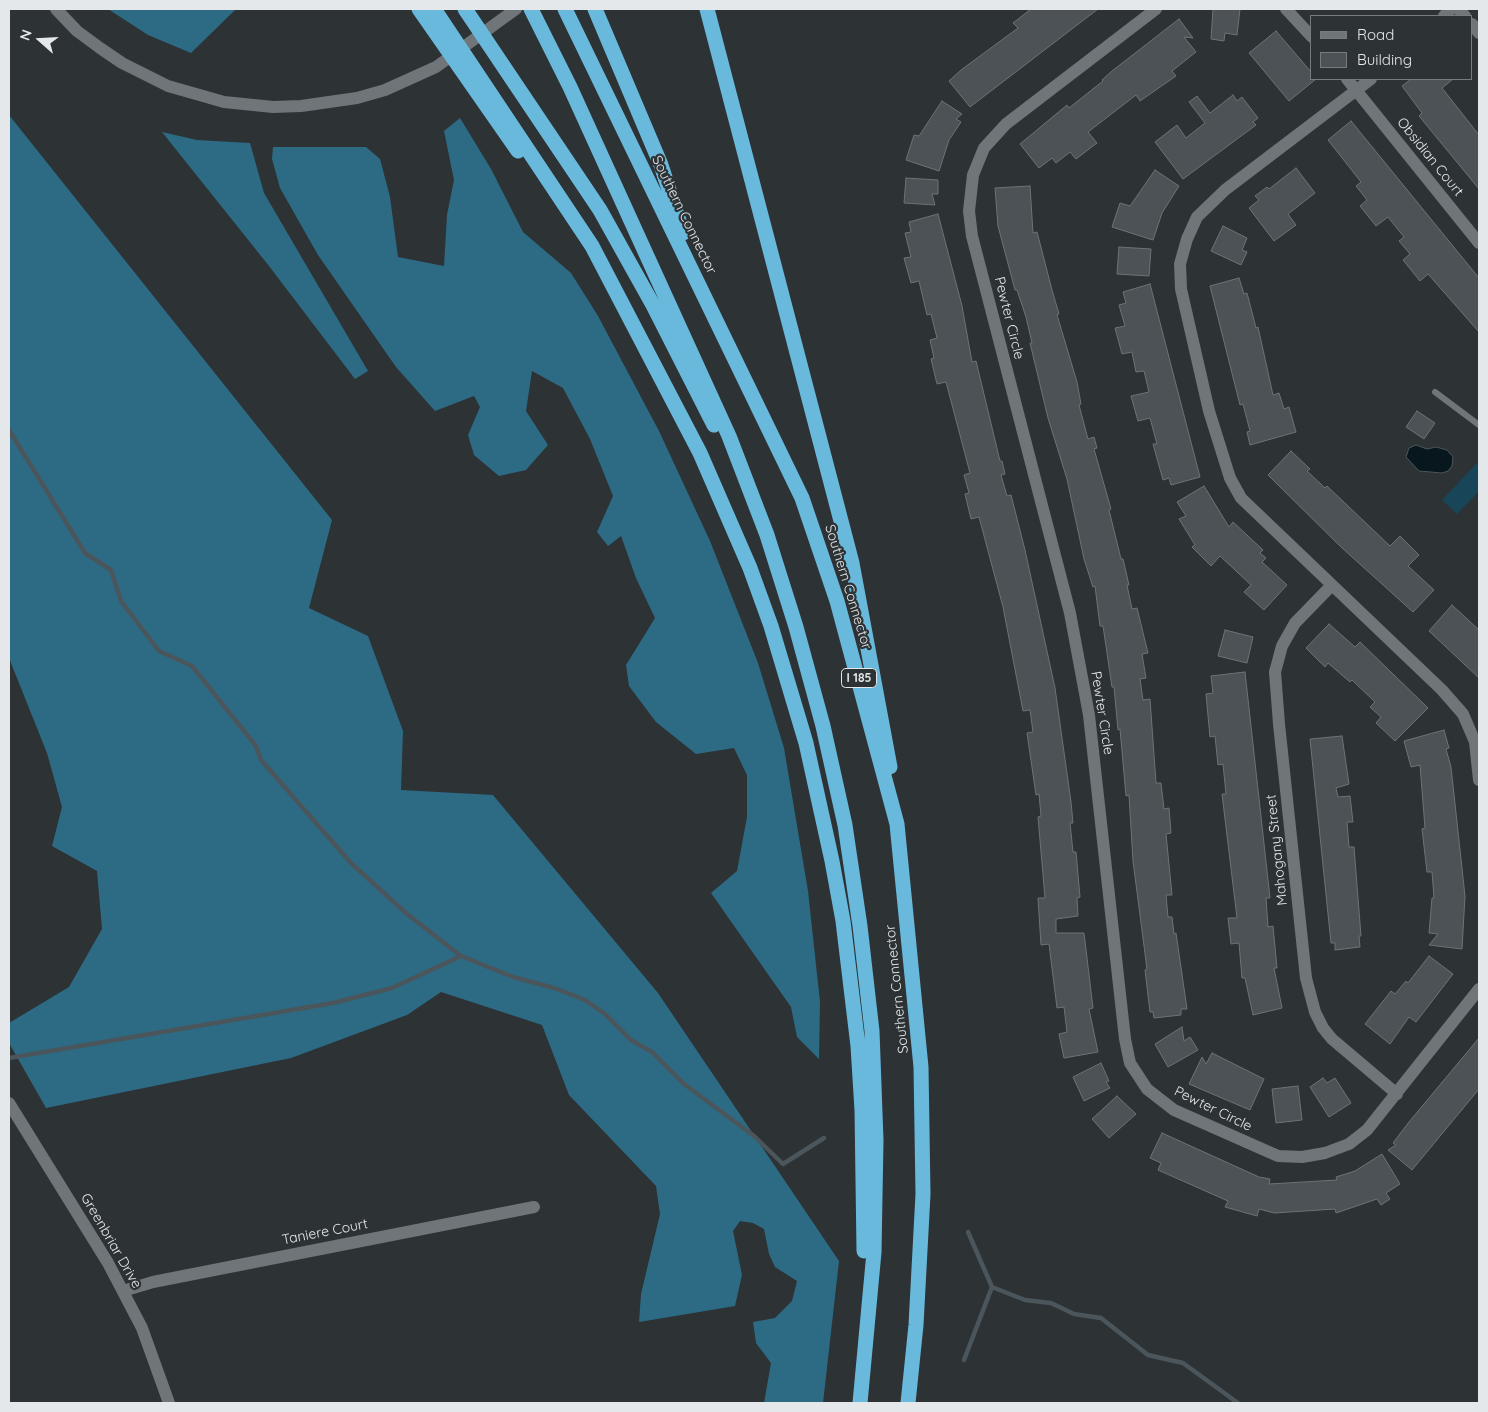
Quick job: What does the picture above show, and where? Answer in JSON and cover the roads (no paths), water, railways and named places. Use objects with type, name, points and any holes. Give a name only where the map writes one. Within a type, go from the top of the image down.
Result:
[{"type":"highway","points":[[419,9],[614,290]]},
{"type":"highway","points":[[434,9],[592,246],[696,444],[750,568],[788,676],[808,752],[843,921],[858,1046],[864,1173],[865,1353]]},
{"type":"highway","points":[[465,9],[568,161],[618,242],[701,398],[739,481],[757,512]]},
{"type":"highway","name":"Southern Connector","points":[[531,9],[690,347],[729,436],[767,535],[796,627],[823,726],[844,825],[860,926],[872,1031],[876,1140],[874,1252],[860,1403]]},
{"type":"highway","name":"Southern Connector","points":[[565,9],[802,498],[838,601],[897,824],[921,1066],[924,1194],[916,1325],[908,1403]]},
{"type":"highway","points":[[595,9],[661,165],[701,289]]},
{"type":"highway","points":[[707,9],[852,564],[888,747],[897,824]]},
{"type":"street","points":[[56,9],[77,31],[129,67],[168,86],[224,102],[273,107],[301,106],[357,98],[411,79],[436,67],[516,9]]},
{"type":"street","name":"Pewter Circle","points":[[1156,9],[1006,124],[984,148],[973,175],[969,211],[972,236],[1032,459],[1070,613],[1089,715],[1125,1039],[1130,1063],[1146,1089],[1174,1110],[1278,1156],[1302,1157],[1325,1153],[1349,1144],[1367,1130],[1479,989]]},
{"type":"street","points":[[1286,9],[1310,34]]},
{"type":"street","points":[[1348,80],[1357,90]]},
{"type":"street","points":[[1370,80],[1225,190],[1197,217],[1187,239],[1180,264],[1181,289],[1210,411],[1230,478],[1241,498],[1442,690],[1463,714],[1475,742],[1479,780]]},
{"type":"street","name":"Obsidian Court","points":[[1357,90],[1479,243]]},
{"type":"street","name":"Mahogany Street","points":[[1332,585],[1295,623],[1282,646],[1275,672],[1306,978],[1315,1012],[1323,1028],[1332,1039],[1397,1094]]},
{"type":"street","name":"Greenbriar Drive","points":[[9,1103],[86,1224],[123,1291],[149,1345],[169,1403]]},
{"type":"street","name":"Taniere Court","points":[[123,1291],[182,1276],[534,1207]]},
{"type":"lane","points":[[1435,392],[1479,425]]},
{"type":"waterway","points":[[9,430],[85,553],[111,570],[121,601],[159,651],[192,666],[256,746],[261,760],[351,863],[407,914],[461,956],[513,977],[554,988],[585,1000],[605,1014],[631,1040],[652,1052],[684,1084],[754,1136],[783,1164],[824,1138]]},
{"type":"waterway","points":[[9,1058],[333,1003],[392,988],[461,956]]},
{"type":"waterway","points":[[968,1232],[992,1287],[1025,1300],[1051,1303],[1074,1314],[1101,1318],[1148,1355],[1183,1363],[1238,1403]]},
{"type":"waterway","points":[[964,1360],[992,1287]]}]
